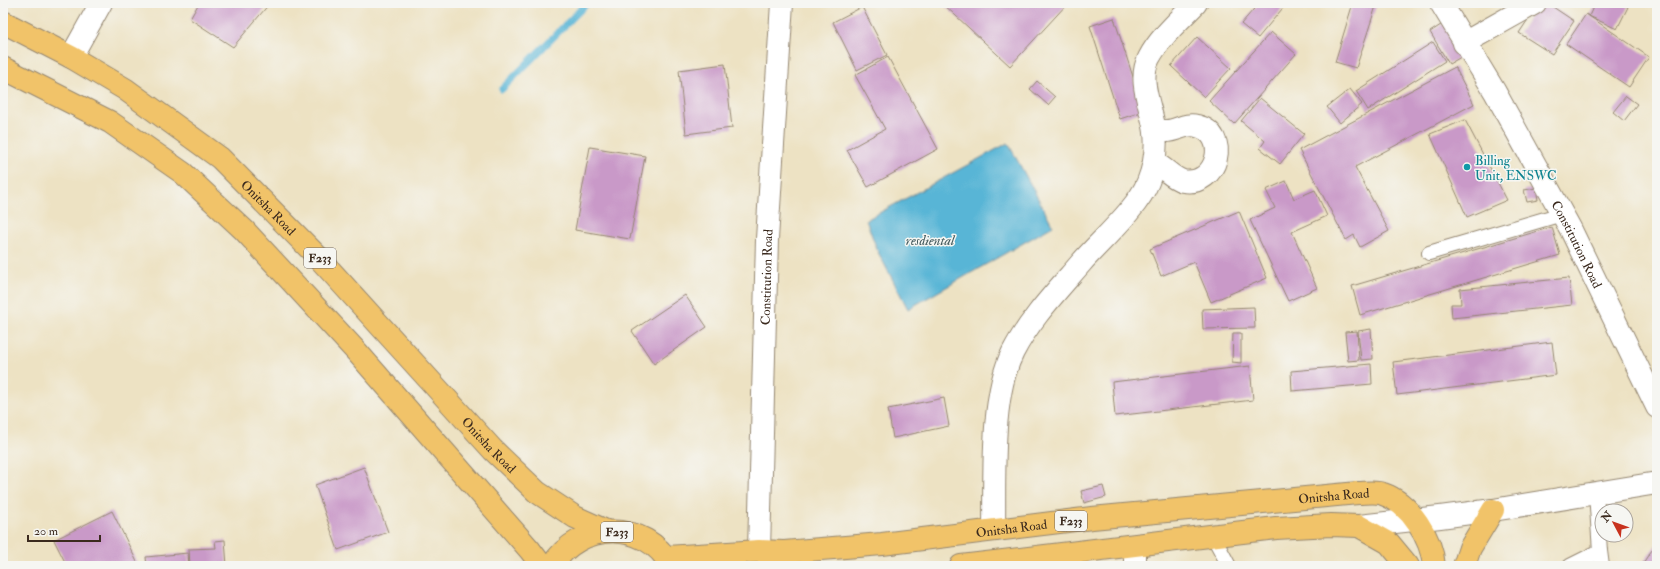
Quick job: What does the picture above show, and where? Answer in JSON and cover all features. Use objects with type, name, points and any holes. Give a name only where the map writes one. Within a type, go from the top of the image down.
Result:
[{"type":"main road","name":"Onitsha Road","points":[[3,22],[71,57],[125,89],[220,158],[317,256],[499,455],[537,492],[575,516],[606,531]]},
{"type":"main road","name":"F233","points":[[3,68],[110,122],[183,173],[238,225],[357,352],[530,550],[542,566]]},
{"type":"main road","name":"Onitsha Road","points":[[669,562],[759,551],[784,552],[875,545],[1092,518],[1358,493],[1382,493],[1398,503],[1417,520],[1433,554],[1434,566]]},
{"type":"main road","points":[[1464,566],[1470,548],[1493,510]]},
{"type":"main road","points":[[961,566],[1135,556],[1213,536],[1276,528],[1331,525],[1359,526],[1389,543],[1408,566]]},
{"type":"main road","name":"F233","points":[[552,566],[558,557],[571,544],[587,535],[606,531],[628,532],[650,542],[669,562]]},
{"type":"street","points":[[71,57],[101,3]]},
{"type":"street","name":"Constitution Road","points":[[759,551],[767,239],[782,3]]},
{"type":"street","points":[[994,530],[999,400],[1004,372],[1012,352],[1022,334],[1052,296],[1137,200],[1148,184],[1155,162],[1154,131],[1146,96],[1145,80],[1148,59],[1169,31],[1196,3]]},
{"type":"street","name":"Constitution Road","points":[[1441,3],[1495,92],[1562,214],[1657,407]]},
{"type":"street","points":[[1464,43],[1535,3]]},
{"type":"street","points":[[1154,131],[1168,131],[1187,125],[1200,127],[1208,132],[1214,139],[1218,152],[1216,162],[1212,170],[1205,176],[1192,181],[1174,177],[1165,168],[1155,162]]},
{"type":"street","points":[[1359,526],[1493,510],[1657,483]]},
{"type":"lane","points":[[1429,253],[1562,214]]},
{"type":"lane","points":[[1596,493],[1602,566]]},
{"type":"lane","points":[[1213,536],[1229,566]]},
{"type":"lane","points":[[1570,566],[1600,551]]},
{"type":"water","name":"resdiental","points":[[1008,143],[1053,226],[908,309],[878,252],[866,220]]},
{"type":"building","points":[[199,3],[270,3],[233,47],[190,19]]},
{"type":"building","points":[[942,3],[1068,3],[1010,66]]},
{"type":"building","points":[[1259,3],[1287,3],[1258,38],[1241,24]]},
{"type":"building","points":[[1353,3],[1377,3],[1356,68],[1335,62]]},
{"type":"building","points":[[1539,3],[1547,3],[1574,21],[1552,54],[1519,33]]},
{"type":"building","points":[[1595,3],[1620,3],[1628,7],[1617,29],[1589,16]]},
{"type":"building","points":[[862,7],[887,55],[857,70],[833,22]]},
{"type":"building","points":[[1586,14],[1649,57],[1629,87],[1566,44]]},
{"type":"building","points":[[1114,18],[1144,111],[1120,119],[1090,26]]},
{"type":"building","points":[[1447,21],[1466,54],[1449,64],[1430,32]]},
{"type":"building","points":[[1271,32],[1296,54],[1234,124],[1209,101]]},
{"type":"building","points":[[1197,37],[1231,68],[1204,97],[1171,66]]},
{"type":"building","points":[[1433,42],[1445,61],[1368,110],[1356,91]]},
{"type":"building","points":[[888,57],[938,149],[868,187],[847,150],[885,129],[855,75]]},
{"type":"building","points":[[725,64],[732,128],[686,134],[679,70]]},
{"type":"building","points":[[1455,67],[1474,104],[1355,167],[1389,231],[1360,247],[1354,235],[1346,240],[1299,150]]},
{"type":"building","points":[[1037,81],[1055,97],[1048,105],[1030,89]]},
{"type":"building","points":[[1350,89],[1362,104],[1340,123],[1327,107]]},
{"type":"building","points":[[1626,96],[1637,104],[1624,121],[1613,112]]},
{"type":"building","points":[[1260,98],[1304,134],[1280,164],[1260,148],[1265,141],[1241,121]]},
{"type":"building","name":"Billing Unit, ENSWC","points":[[1465,120],[1507,200],[1467,217],[1430,134]]},
{"type":"building","points":[[590,147],[645,156],[630,239],[575,230]]},
{"type":"building","points":[[1286,181],[1294,199],[1315,190],[1327,216],[1292,232],[1317,288],[1288,301],[1250,220],[1275,208],[1266,190]]},
{"type":"building","points":[[1536,188],[1538,200],[1527,202],[1524,190]]},
{"type":"building","points":[[1239,211],[1267,278],[1211,302],[1194,262],[1161,276],[1150,249]]},
{"type":"building","points":[[1552,227],[1560,255],[1360,315],[1352,286]]},
{"type":"building","points":[[1569,278],[1572,305],[1452,318],[1451,304],[1461,304],[1460,289]]},
{"type":"building","points":[[685,295],[707,327],[654,364],[632,331]]},
{"type":"building","points":[[1254,307],[1255,328],[1203,329],[1202,309]]},
{"type":"building","points":[[1371,329],[1373,359],[1361,360],[1358,331]]},
{"type":"building","points":[[1357,331],[1359,360],[1348,361],[1345,332]]},
{"type":"building","points":[[1233,333],[1241,333],[1241,363],[1232,362]]},
{"type":"building","points":[[1552,342],[1556,375],[1397,395],[1393,362]]},
{"type":"building","points":[[1371,364],[1372,384],[1292,391],[1291,371]]},
{"type":"building","points":[[1250,366],[1253,400],[1115,416],[1112,382]]},
{"type":"building","points":[[944,398],[949,426],[893,438],[888,409]]},
{"type":"building","points":[[364,467],[388,532],[338,550],[315,485]]},
{"type":"building","points":[[1103,486],[1106,497],[1084,503],[1081,491]]},
{"type":"building","points":[[112,511],[139,566],[67,566],[54,540]]},
{"type":"building","points":[[225,540],[227,566],[190,566],[189,549],[216,548],[215,541]]},
{"type":"building","points":[[1657,544],[1657,566],[1641,566],[1649,554]]},
{"type":"building","points":[[188,553],[189,566],[147,566],[146,557]]},
{"type":"waterway","points":[[502,89],[587,3]]},
{"type":"place","name":"Billing Unit, ENSWC","points":[[1467,167]]}]
